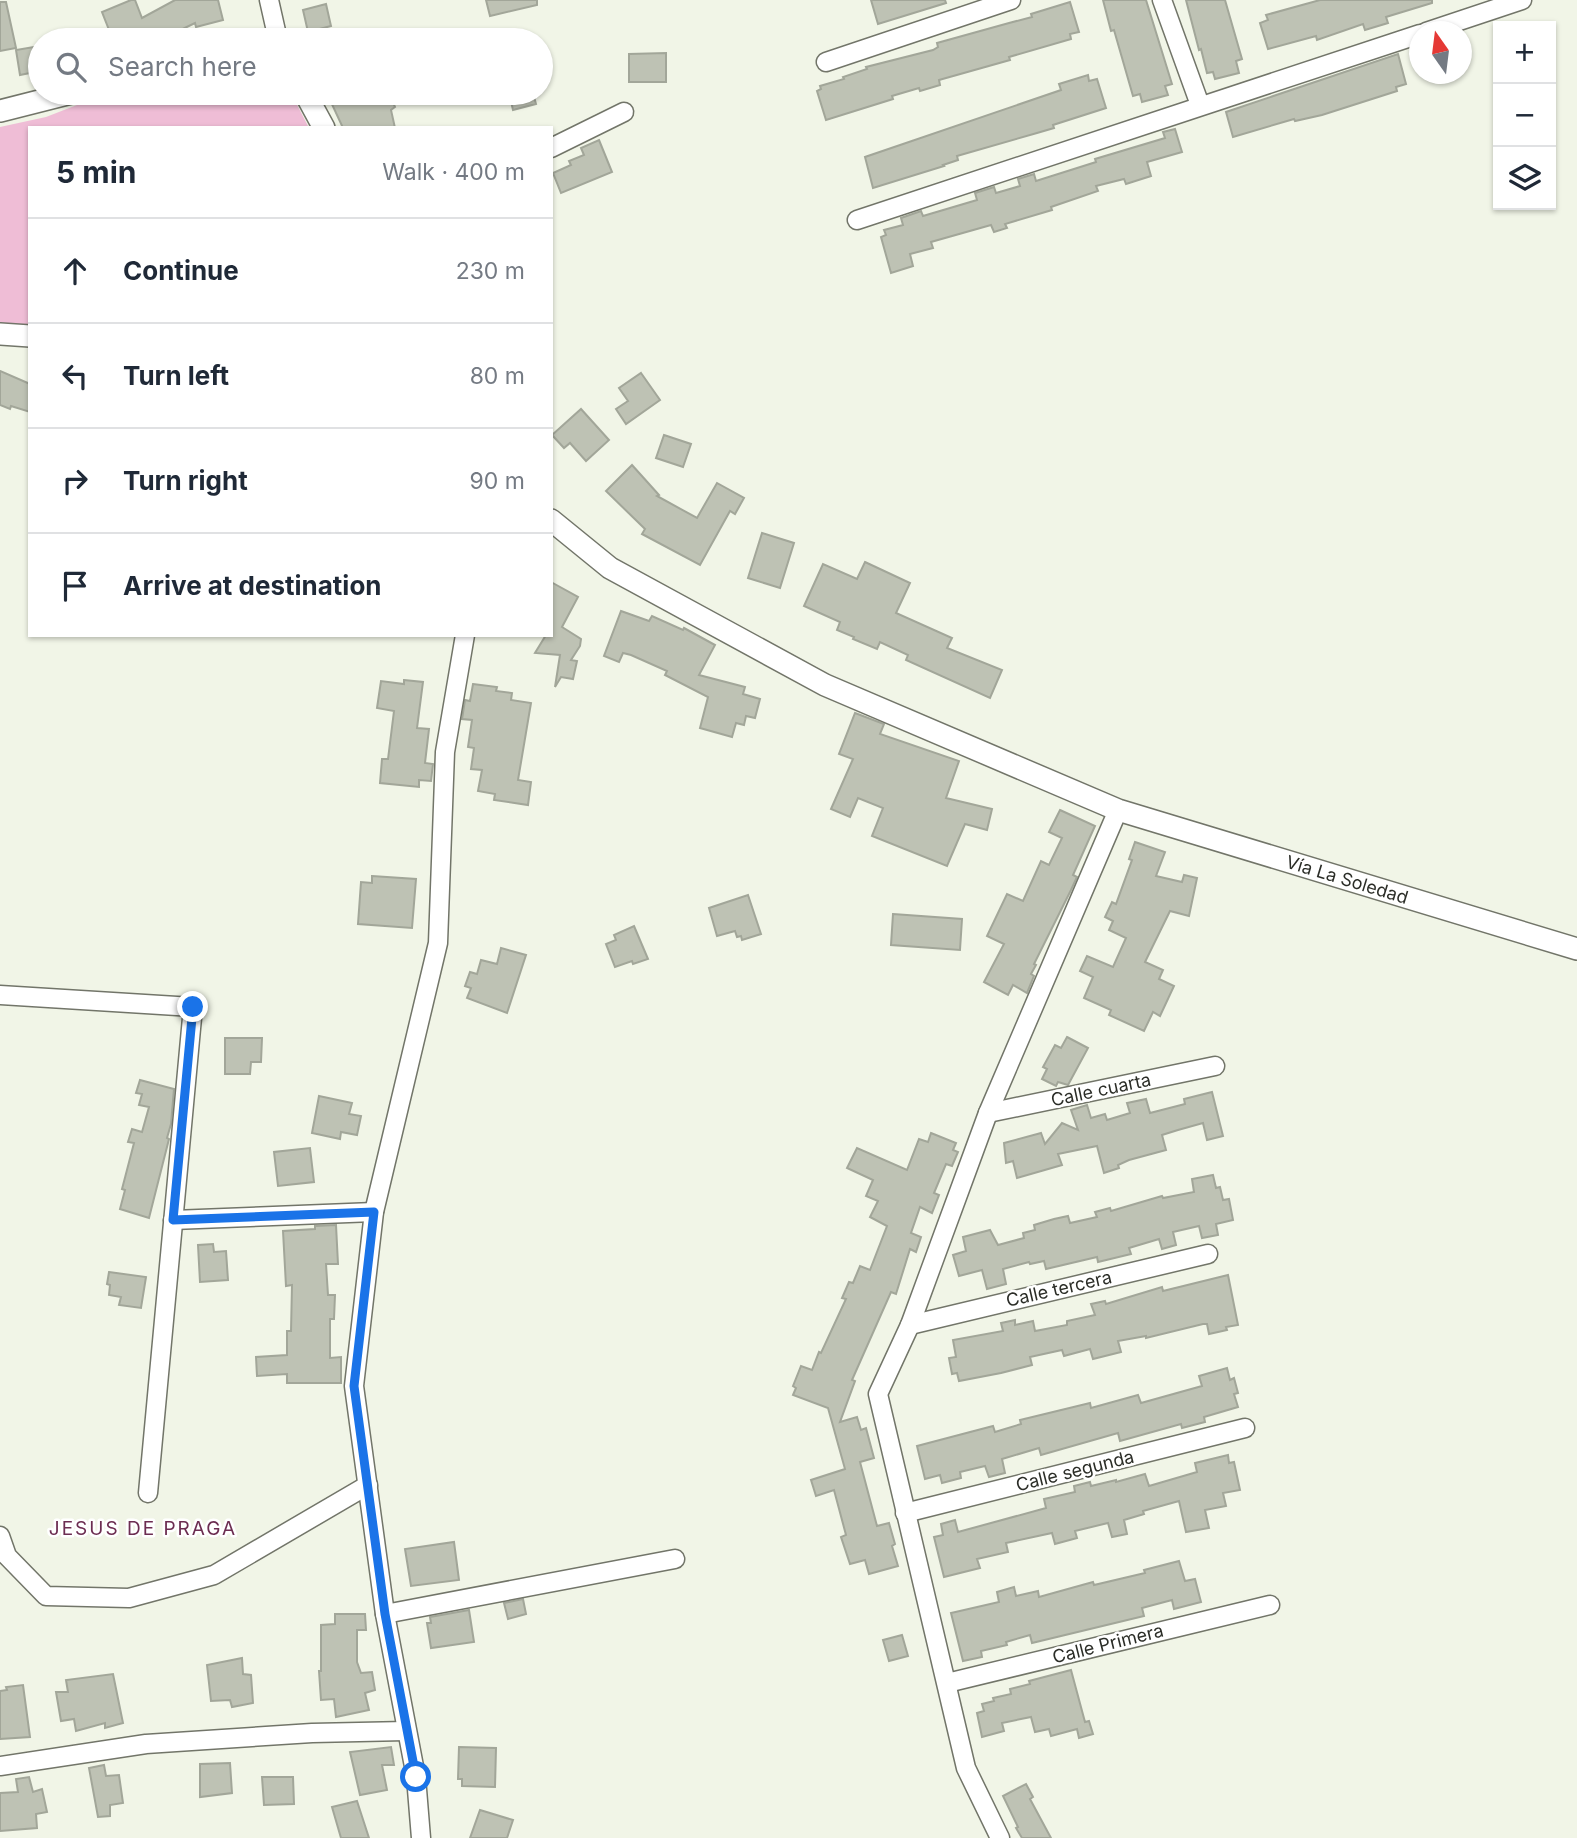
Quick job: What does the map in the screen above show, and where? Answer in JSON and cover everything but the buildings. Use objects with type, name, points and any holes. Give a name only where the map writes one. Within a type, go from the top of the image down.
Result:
[{"type":"street","points":[[269,0],[275,28]]},
{"type":"street","points":[[826,62],[1011,0]]},
{"type":"street","points":[[1162,0],[1200,105]]},
{"type":"street","points":[[1459,21],[1522,0]]},
{"type":"street","points":[[857,220],[1409,37]]},
{"type":"street","points":[[0,111],[28,104]]},
{"type":"street","points":[[312,105],[323,126]]},
{"type":"street","points":[[553,147],[624,111]]},
{"type":"street","points":[[0,334],[28,336]]},
{"type":"street","name":"Vía La Soledad","points":[[553,522],[610,568],[825,685],[1118,810],[1577,949]]},
{"type":"street","points":[[421,1838],[416,1777],[385,1614],[354,1386],[374,1212],[438,943],[445,752],[465,637]]},
{"type":"street","points":[[1000,1838],[966,1768],[878,1394],[910,1325],[988,1113],[1118,810]]},
{"type":"street","points":[[0,995],[193,1007],[148,1493]]},
{"type":"street","name":"Calle cuarta","points":[[988,1113],[1215,1066]]},
{"type":"street","points":[[173,1220],[374,1212]]},
{"type":"street","name":"Calle tercera","points":[[910,1325],[1208,1254]]},
{"type":"street","name":"Calle segunda","points":[[905,1513],[1245,1428]]},
{"type":"street","points":[[0,1536],[7,1556],[46,1596],[129,1598],[214,1575],[368,1485]]},
{"type":"street","points":[[385,1614],[674,1559]]},
{"type":"street","name":"Calle Primera","points":[[947,1683],[1270,1605]]},
{"type":"street","points":[[0,1766],[146,1744],[312,1733],[406,1731]]},
{"type":"shaded area","points":[[77,105],[297,105],[308,126],[28,126],[28,325],[0,324],[0,127],[46,117]]},
{"type":"district","name":"JESUS DE PRAGA","points":[[143,1528]]},
{"type":"route","points":[[193,1007],[173,1220],[374,1212],[354,1386],[385,1614],[416,1777]]}]
